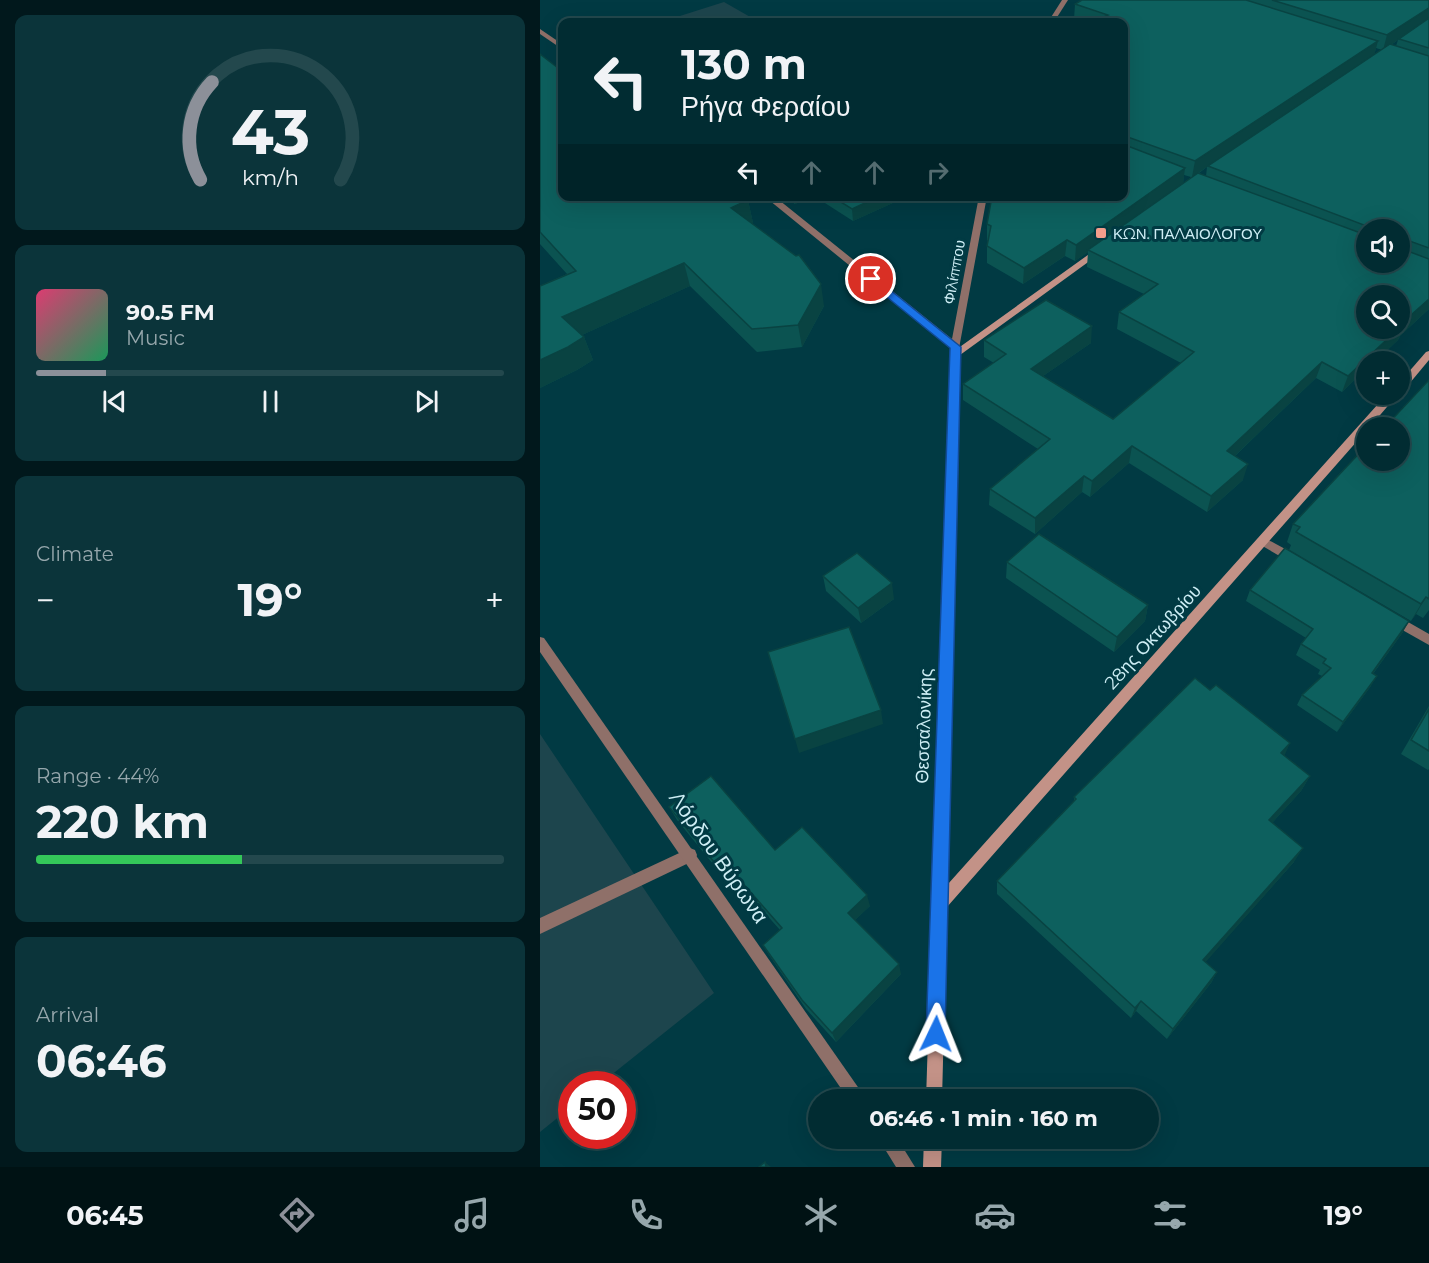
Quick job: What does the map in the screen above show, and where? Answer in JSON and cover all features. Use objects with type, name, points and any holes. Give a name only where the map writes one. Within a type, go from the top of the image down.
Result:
[{"type":"main road","points":[[955,350],[1107,245]]},
{"type":"main road","name":"Θεσσαλονίκης","points":[[934,1089],[955,350]]},
{"type":"main road","points":[[1410,376],[1429,354]]},
{"type":"main road","name":"28ης Οκτωβρίου","points":[[940,904],[1383,405]]},
{"type":"main road","points":[[932,1167],[933,1149]]},
{"type":"street","points":[[1054,18],[1065,0]]},
{"type":"street","points":[[540,31],[558,44]]},
{"type":"street","points":[[774,201],[955,350]]},
{"type":"street","name":"Φιλίππου","points":[[955,350],[982,201]]},
{"type":"street","points":[[1263,541],[1302,564]]},
{"type":"street","points":[[1380,611],[1429,640]]},
{"type":"street","name":"Λόρδου Βύρωνα","points":[[540,642],[851,1089]]},
{"type":"street","points":[[540,926],[690,855]]},
{"type":"street","points":[[894,1149],[906,1167]]},
{"type":"shaded area","points":[[724,2],[752,18],[674,18]]},
{"type":"shaded area","points":[[540,734],[714,993],[616,1071],[558,1071],[558,1117],[540,1132]]},
{"type":"building","points":[[1082,0],[1246,0],[1378,41],[1195,161],[1128,137],[1128,18],[1102,18],[1108,15],[1075,4]]},
{"type":"building","points":[[1272,0],[1429,0],[1429,8],[1387,35]]},
{"type":"building","points":[[1429,18],[1429,48],[1399,39]]},
{"type":"building","points":[[1390,44],[1429,56],[1429,248],[1410,241],[1410,219],[1356,219],[1356,222],[1208,166]]},
{"type":"building","points":[[540,54],[558,68],[558,201],[746,201],[731,208],[796,256],[799,255],[821,284],[798,325],[752,329],[684,263],[562,317],[584,337],[540,360],[540,286],[576,271],[540,232]]},
{"type":"building","points":[[1128,146],[1185,168],[1076,245],[1067,240],[1024,268],[987,246],[991,226],[987,224],[991,201],[1128,201]]},
{"type":"building","points":[[1198,173],[1356,231],[1356,273],[1410,273],[1410,252],[1429,259],[1429,299],[1410,316],[1410,285],[1356,285],[1356,339],[1387,339],[1375,351],[1356,351],[1356,368],[1348,376],[1322,362],[1227,451],[1248,464],[1211,496],[1132,446],[1092,481],[1084,476],[1035,518],[990,489],[1050,439],[963,384],[1006,354],[984,340],[1046,300],[1092,326],[1031,369],[1113,419],[1194,352],[1119,312],[1158,284],[1088,250]]},
{"type":"building","points":[[839,201],[869,201],[852,209]]},
{"type":"building","points":[[1429,380],[1429,599],[1426,597],[1421,604],[1296,532],[1300,527],[1293,524],[1356,457],[1356,471],[1410,471],[1410,417],[1394,417],[1406,405],[1410,405],[1410,400]]},
{"type":"building","points":[[1039,534],[1148,605],[1117,637],[1007,562]]},
{"type":"building","points":[[1285,548],[1409,621],[1372,673],[1377,676],[1343,722],[1302,695],[1331,668],[1323,663],[1326,659],[1301,644],[1313,629],[1250,590]]},
{"type":"building","points":[[857,553],[892,583],[858,608],[823,576]]},
{"type":"building","points":[[849,627],[881,710],[795,739],[768,652]]},
{"type":"building","points":[[1195,678],[1210,690],[1216,685],[1290,743],[1281,753],[1310,776],[1269,820],[1303,848],[1203,960],[1217,972],[1173,1029],[1141,1001],[1135,1008],[997,881],[1076,799],[1074,797]]},
{"type":"building","points":[[1429,709],[1429,751],[1411,740]]},
{"type":"building","points":[[711,776],[775,850],[802,827],[867,895],[848,913],[899,964],[832,1033],[802,1000],[763,945],[782,928],[725,863],[719,868],[669,807]]},
{"type":"place","name":"ΚΩΝ. ΠΑΛΑΙΟΛΟΓΟΥ","points":[[1101,233]]},
{"type":"route","points":[[871,279],[956,347],[936,1034]]}]
